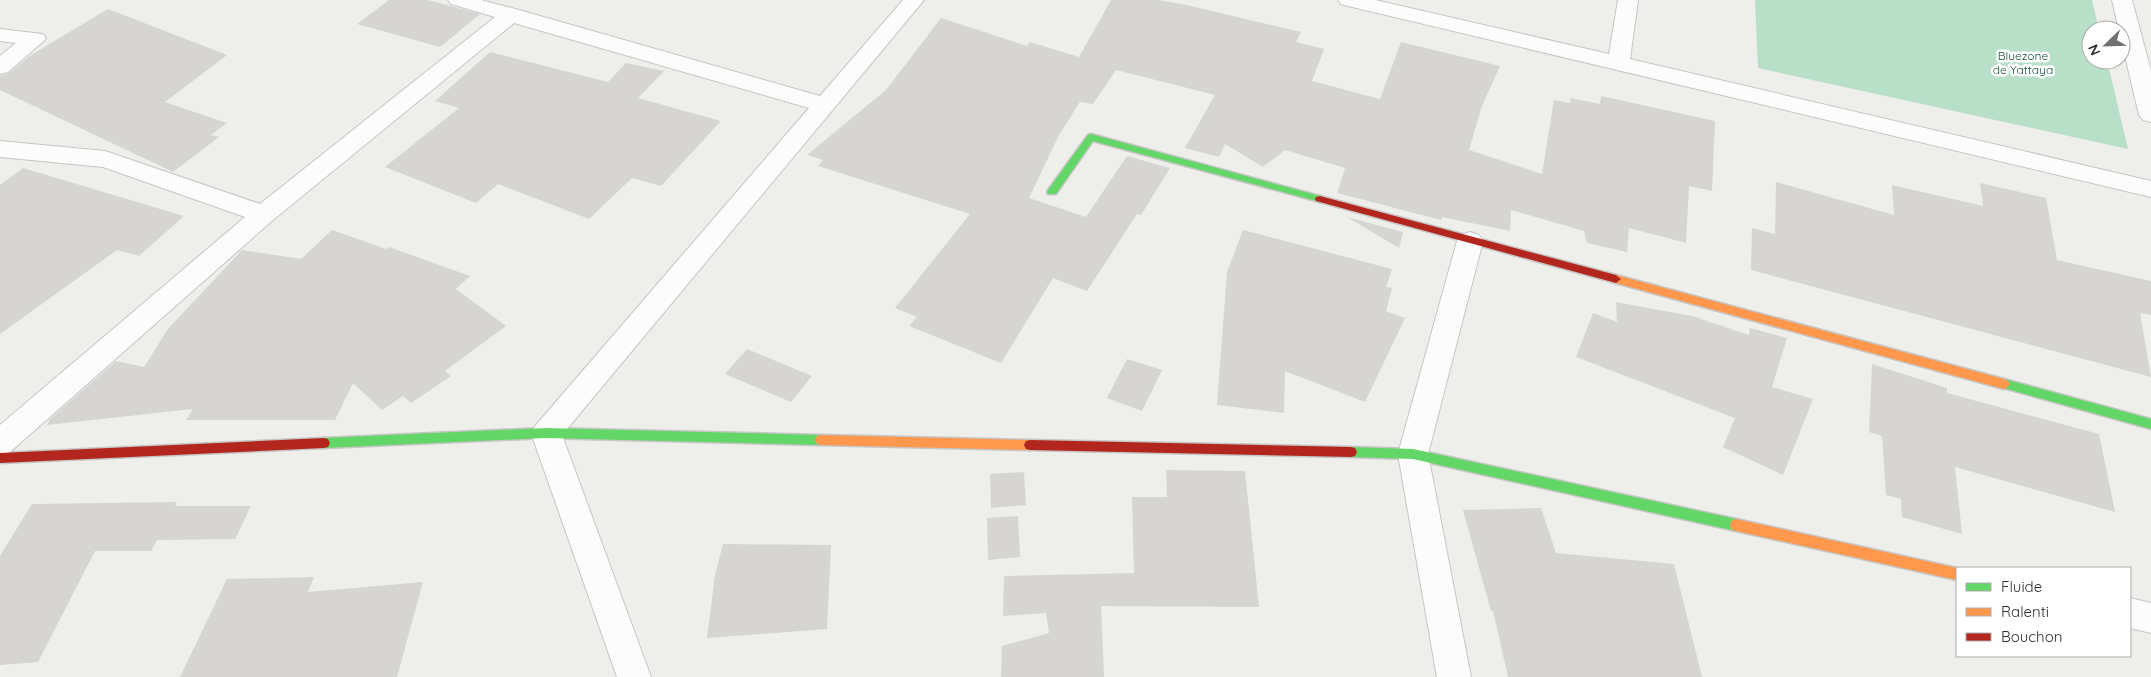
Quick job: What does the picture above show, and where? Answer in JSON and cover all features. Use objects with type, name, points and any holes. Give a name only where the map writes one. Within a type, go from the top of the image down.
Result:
[{"type":"street","points":[[458,0],[825,105]]},
{"type":"street","points":[[546,433],[914,0]]},
{"type":"street","points":[[1348,0],[2151,189]]},
{"type":"street","points":[[1618,64],[1628,0]]},
{"type":"street","points":[[2122,0],[2151,115]]},
{"type":"street","points":[[0,443],[264,214],[512,14]]},
{"type":"street","points":[[0,35],[36,39],[0,67]]},
{"type":"street","points":[[1052,192],[1091,137],[2151,424]]},
{"type":"street","points":[[0,149],[105,158],[264,214]]},
{"type":"street","points":[[1454,677],[1413,454],[1470,241]]},
{"type":"street","points":[[546,433],[634,677]]},
{"type":"street","points":[[0,458],[546,433],[1413,454],[1956,574]]},
{"type":"street","points":[[2131,613],[2151,618]]},
{"type":"green space","name":"Bluezone de Yattaya","points":[[1755,0],[2092,0],[2097,20],[2081,20],[2081,70],[2109,70],[2128,149],[1758,68]]},
{"type":"building","points":[[389,0],[428,0],[480,14],[440,47],[357,24]]},
{"type":"building","points":[[1111,0],[1158,0],[1301,32],[1296,42],[1324,49],[1312,81],[1380,99],[1401,42],[1500,66],[1482,106],[1469,150],[1542,174],[1554,100],[1570,103],[1571,98],[1600,104],[1601,96],[1715,121],[1712,191],[1689,186],[1686,243],[1629,228],[1627,252],[1587,243],[1584,231],[1511,210],[1510,231],[1442,217],[1441,220],[1337,193],[1345,168],[1285,150],[1263,167],[1225,144],[1219,157],[1185,148],[1215,95],[1116,70],[1093,104],[1080,102],[1059,135],[1029,198],[1086,217],[1127,156],[1170,168],[1141,215],[1137,214],[1087,291],[1053,278],[1001,363],[909,326],[917,317],[895,308],[970,214],[818,166],[823,160],[807,155],[886,90],[941,18],[1027,46],[1030,42],[1079,57]]},
{"type":"building","points":[[108,9],[227,55],[165,102],[227,123],[211,135],[219,137],[173,172],[0,90],[0,76],[9,73],[31,55]]},
{"type":"building","points":[[490,52],[608,82],[626,63],[664,71],[638,98],[721,121],[661,186],[632,178],[589,219],[498,184],[476,203],[385,167],[459,108],[435,101]]},
{"type":"building","points":[[23,168],[184,216],[139,256],[117,250],[0,334],[0,185]]},
{"type":"building","points":[[1776,182],[1894,215],[1892,185],[1983,206],[1980,183],[2046,198],[2057,260],[2151,281],[2151,315],[2140,313],[2151,377],[1751,270],[1752,228],[1775,234]]},
{"type":"building","points":[[1347,217],[1403,232],[1399,248]]},
{"type":"building","points":[[332,230],[386,249],[389,247],[470,276],[456,289],[506,326],[445,371],[451,376],[411,403],[403,396],[382,410],[353,383],[335,420],[186,420],[193,409],[47,425],[50,419],[116,361],[144,367],[168,329],[242,250],[301,259]]},
{"type":"building","points":[[1243,230],[1392,269],[1386,287],[1392,288],[1386,311],[1405,318],[1365,402],[1285,371],[1284,413],[1217,405],[1227,272]]},
{"type":"building","points":[[1616,302],[1692,316],[1749,335],[1750,328],[1787,338],[1772,387],[1813,399],[1783,475],[1723,447],[1735,418],[1576,357],[1593,313],[1617,322]]},
{"type":"building","points":[[747,349],[812,376],[791,402],[725,374]]},
{"type":"building","points":[[1127,359],[1162,370],[1142,411],[1107,398]]},
{"type":"building","points":[[1872,364],[1947,388],[1947,393],[2099,434],[2115,512],[1955,467],[1962,534],[1902,517],[1901,499],[1886,495],[1882,436],[1869,432]]},
{"type":"building","points":[[1166,470],[1245,471],[1259,607],[1101,606],[1104,677],[1001,677],[1002,646],[1049,633],[1046,613],[1003,616],[1004,576],[1134,573],[1132,497],[1167,497]]},
{"type":"building","points":[[1024,472],[1026,505],[991,508],[990,474]]},
{"type":"building","points":[[177,502],[175,506],[251,506],[235,539],[157,540],[151,551],[95,551],[38,662],[0,665],[0,556],[32,504]]},
{"type":"building","points":[[1541,508],[1556,553],[1674,564],[1702,677],[1508,677],[1493,611],[1491,611],[1463,510]]},
{"type":"building","points":[[1018,516],[1020,557],[988,560],[987,518]]},
{"type":"building","points":[[723,544],[831,545],[827,629],[707,638],[715,575]]},
{"type":"building","points":[[314,577],[308,592],[423,582],[397,677],[180,677],[227,579]]},
{"type":"traffic: fast","points":[[1052,192],[1091,137],[1320,199]]},
{"type":"traffic: fast","points":[[2004,384],[2151,424]]},
{"type":"traffic: fast","points":[[324,443],[546,433],[821,440]]},
{"type":"traffic: fast","points":[[1351,452],[1413,454],[1736,525]]},
{"type":"traffic: slow","points":[[1616,279],[2004,384]]},
{"type":"traffic: slow","points":[[821,440],[1030,445]]},
{"type":"traffic: slow","points":[[1736,525],[1956,574]]},
{"type":"traffic: jam","points":[[1320,199],[1616,279]]},
{"type":"traffic: jam","points":[[0,458],[324,443]]},
{"type":"traffic: jam","points":[[1030,445],[1351,452]]}]
